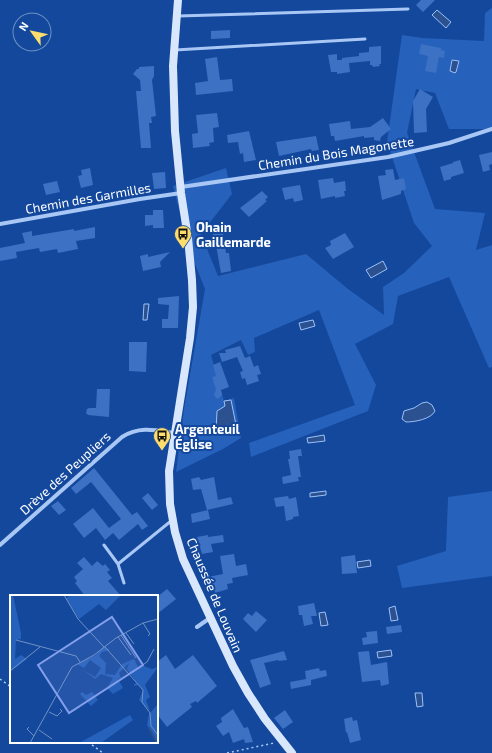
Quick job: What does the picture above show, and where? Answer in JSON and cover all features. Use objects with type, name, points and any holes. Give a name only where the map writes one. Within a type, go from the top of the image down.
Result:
[{"type":"main road","name":"Chaussée de Louvain","points":[[178,0],[173,66],[175,131],[180,190],[188,238],[192,280],[192,307],[190,338],[168,471],[172,520],[183,559],[233,666],[265,719],[292,753]]},
{"type":"street","points":[[492,124],[492,130]]},
{"type":"street","name":"Chemin du Bois Magonette","points":[[180,190],[388,157],[462,140],[492,130]]},
{"type":"street","name":"Chemin des Garmilles","points":[[0,224],[180,190]]},
{"type":"street","name":"Drève des Peupliers","points":[[0,545],[122,437],[144,429],[174,433]]},
{"type":"street","points":[[197,627],[210,618]]},
{"type":"lane","points":[[177,16],[408,10]]},
{"type":"lane","points":[[174,50],[365,39]]},
{"type":"lane","points":[[118,564],[172,520]]},
{"type":"lane","points":[[104,545],[118,564],[124,583]]},
{"type":"path","points":[[0,679],[10,686]]},
{"type":"path","points":[[227,753],[283,741]]},
{"type":"path","points":[[89,743],[103,753]]},
{"type":"shaded area","points":[[492,8],[492,129],[449,129],[435,93],[416,89],[407,133],[435,209],[485,213],[476,250],[492,245],[492,367],[489,368],[449,277],[398,296],[393,324],[355,344],[376,385],[368,411],[251,457],[249,443],[355,405],[319,310],[254,338],[255,352],[248,355],[241,340],[211,355],[224,401],[234,398],[241,438],[223,449],[176,472],[184,409],[205,289],[189,249],[173,186],[226,168],[232,194],[201,234],[218,276],[306,254],[348,289],[384,315],[383,287],[404,273],[432,246],[414,223],[387,142],[402,35],[422,38],[484,41],[485,13]]},
{"type":"shaded area","points":[[437,10],[451,22],[446,28],[432,15]]},
{"type":"shaded area","points":[[452,60],[459,61],[455,73],[450,71]]},
{"type":"shaded area","points":[[383,261],[387,269],[371,278],[366,270]]},
{"type":"shaded area","points":[[144,304],[149,304],[147,320],[143,320]]},
{"type":"shaded area","points":[[313,320],[315,326],[301,330],[299,323]]},
{"type":"shaded area","points":[[231,400],[237,430],[216,431],[217,411],[225,406],[224,401]]},
{"type":"shaded area","points":[[427,402],[432,405],[435,411],[433,414],[418,421],[406,422],[402,419],[404,411]]},
{"type":"shaded area","points":[[324,435],[325,441],[308,443],[307,438]]},
{"type":"shaded area","points":[[326,491],[326,495],[310,497],[310,493]]},
{"type":"shaded area","points":[[492,491],[492,576],[402,588],[397,566],[446,551],[448,497]]},
{"type":"shaded area","points":[[370,560],[371,566],[358,568],[357,562]]},
{"type":"shaded area","points":[[395,606],[398,620],[391,621],[389,608]]},
{"type":"shaded area","points":[[325,612],[328,625],[321,626],[319,613]]},
{"type":"shaded area","points":[[391,650],[392,656],[378,658],[377,652]]},
{"type":"shaded area","points":[[415,693],[422,693],[423,706],[417,707]]},
{"type":"building","points":[[421,0],[435,0],[423,12],[416,5]]},
{"type":"building","points":[[230,30],[230,38],[211,39],[211,31]]},
{"type":"building","points":[[421,44],[441,48],[441,50],[445,51],[444,58],[439,57],[436,73],[425,71],[428,56],[419,54]]},
{"type":"building","points":[[381,46],[380,66],[373,67],[370,65],[370,61],[349,63],[350,72],[337,74],[337,72],[331,72],[328,55],[337,54],[337,60],[342,60],[342,58],[359,56],[359,53],[369,52],[369,47]]},
{"type":"building","points":[[217,57],[220,80],[232,79],[233,91],[196,95],[195,83],[208,81],[205,59]]},
{"type":"building","points":[[154,66],[154,76],[152,80],[156,116],[151,117],[152,123],[149,123],[151,148],[141,148],[136,91],[141,91],[140,80],[133,74],[137,69],[139,69],[139,67]]},
{"type":"building","points":[[420,89],[433,97],[426,109],[427,132],[414,133],[413,101]]},
{"type":"building","points":[[217,113],[219,127],[213,128],[214,142],[209,143],[210,146],[193,148],[192,134],[198,133],[196,115]]},
{"type":"building","points":[[383,118],[391,129],[381,137],[380,141],[374,140],[374,137],[364,138],[364,136],[335,141],[334,136],[331,136],[329,124],[350,121],[351,129],[370,127]]},
{"type":"building","points":[[249,131],[256,160],[244,162],[243,153],[240,154],[238,142],[228,143],[227,135]]},
{"type":"building","points":[[316,136],[319,150],[312,151],[311,149],[279,156],[276,142]]},
{"type":"building","points":[[492,152],[492,164],[489,165],[490,170],[483,172],[479,155]]},
{"type":"building","points":[[460,160],[464,173],[444,181],[440,167]]},
{"type":"building","points":[[90,168],[93,185],[81,188],[78,176],[82,175],[81,170]]},
{"type":"building","points":[[393,169],[395,180],[404,178],[406,189],[401,191],[401,194],[382,200],[378,176],[386,175],[385,170]]},
{"type":"building","points":[[165,172],[166,188],[154,189],[152,173]]},
{"type":"building","points":[[333,178],[334,183],[345,181],[345,196],[335,198],[335,196],[321,199],[318,180]]},
{"type":"building","points":[[57,181],[60,192],[46,195],[43,184]]},
{"type":"building","points":[[300,185],[303,200],[294,202],[293,198],[285,200],[282,188]]},
{"type":"building","points":[[262,191],[268,197],[265,200],[267,201],[249,217],[240,208]]},
{"type":"building","points":[[153,210],[163,210],[164,228],[153,228],[153,225],[145,226],[145,215],[153,215]]},
{"type":"building","points":[[95,227],[95,238],[76,241],[78,249],[58,253],[57,249],[40,252],[39,248],[16,252],[17,258],[0,261],[0,248],[25,243],[22,233],[32,231],[32,236]]},
{"type":"building","points":[[222,227],[226,253],[229,253],[231,271],[221,273],[212,228]]},
{"type":"building","points":[[345,233],[354,247],[333,259],[325,248],[331,245],[330,241]]},
{"type":"building","points":[[170,252],[160,262],[161,267],[143,271],[140,256],[148,254],[148,257]]},
{"type":"building","points":[[179,296],[178,328],[162,328],[162,319],[168,319],[169,305],[158,304],[158,298]]},
{"type":"building","points":[[129,342],[147,342],[146,372],[129,371]]},
{"type":"building","points":[[240,346],[245,358],[250,356],[254,367],[258,365],[261,374],[257,375],[259,381],[247,385],[245,378],[242,379],[240,372],[243,371],[237,357],[222,362],[219,353],[226,353],[225,350]]},
{"type":"building","points":[[220,362],[229,387],[221,390],[222,395],[218,399],[214,394],[216,390],[212,377],[216,376],[213,365]]},
{"type":"building","points":[[97,389],[110,389],[109,417],[88,415],[86,413],[87,409],[89,408],[96,408]]},
{"type":"building","points":[[301,449],[302,456],[298,456],[301,477],[298,477],[299,481],[283,484],[282,477],[291,475],[288,459],[290,459],[289,451]]},
{"type":"building","points":[[94,468],[132,515],[137,512],[148,526],[142,530],[138,524],[119,540],[113,533],[105,540],[96,528],[84,538],[73,524],[93,508],[109,528],[121,519],[91,482],[76,494],[71,488]]},
{"type":"building","points":[[199,477],[201,480],[214,477],[218,500],[231,497],[233,504],[207,510],[201,489],[193,490],[191,479]]},
{"type":"building","points":[[148,493],[158,505],[152,510],[142,498]]},
{"type":"building","points":[[288,496],[289,499],[296,497],[299,516],[293,517],[293,519],[286,521],[284,506],[276,507],[274,498]]},
{"type":"building","points":[[58,501],[66,510],[59,515],[51,506]]},
{"type":"building","points":[[208,510],[210,519],[192,523],[191,514]]},
{"type":"building","points":[[208,535],[208,537],[223,535],[224,542],[211,544],[213,552],[202,554],[197,537]]},
{"type":"building","points":[[234,554],[236,566],[246,564],[248,575],[232,578],[233,583],[227,584],[228,589],[215,593],[214,588],[210,589],[208,577],[223,574],[220,556]]},
{"type":"building","points":[[355,555],[357,573],[342,574],[341,557]]},
{"type":"building","points":[[84,557],[92,566],[97,561],[103,566],[105,564],[110,570],[107,572],[112,578],[108,581],[120,595],[84,595],[75,583],[77,581],[74,577],[83,569],[77,563]]},
{"type":"building","points":[[167,589],[176,599],[158,613],[158,596]]},
{"type":"building","points":[[314,603],[317,616],[311,616],[313,624],[304,626],[302,615],[299,615],[298,606]]},
{"type":"building","points":[[256,611],[267,620],[256,632],[243,619],[248,613],[252,616]]},
{"type":"building","points":[[401,625],[402,632],[387,634],[386,627]]},
{"type":"building","points":[[377,631],[378,643],[363,645],[362,638],[367,637],[366,632]]},
{"type":"building","points":[[284,651],[287,660],[264,663],[271,684],[260,688],[250,660]]},
{"type":"building","points":[[369,651],[371,665],[387,662],[389,684],[381,686],[380,680],[362,682],[358,652]]},
{"type":"building","points":[[166,655],[175,669],[193,655],[217,686],[197,703],[196,701],[190,704],[192,707],[167,727],[158,715],[158,661]]},
{"type":"building","points":[[319,668],[320,671],[326,670],[327,676],[311,680],[311,685],[291,689],[290,682],[306,679],[305,671]]},
{"type":"building","points":[[233,709],[244,728],[248,727],[253,742],[245,743],[244,739],[233,743],[229,732],[223,736],[216,726],[222,722],[221,718]]},
{"type":"building","points":[[285,710],[293,722],[283,729],[274,718]]},
{"type":"building","points":[[352,717],[353,721],[357,720],[361,740],[350,743],[347,732],[346,733],[344,719]]},
{"type":"place","name":"Ohain Gaillemarde","points":[[183,249]]},
{"type":"place","name":"Argenteuil Église","points":[[162,451]]}]
